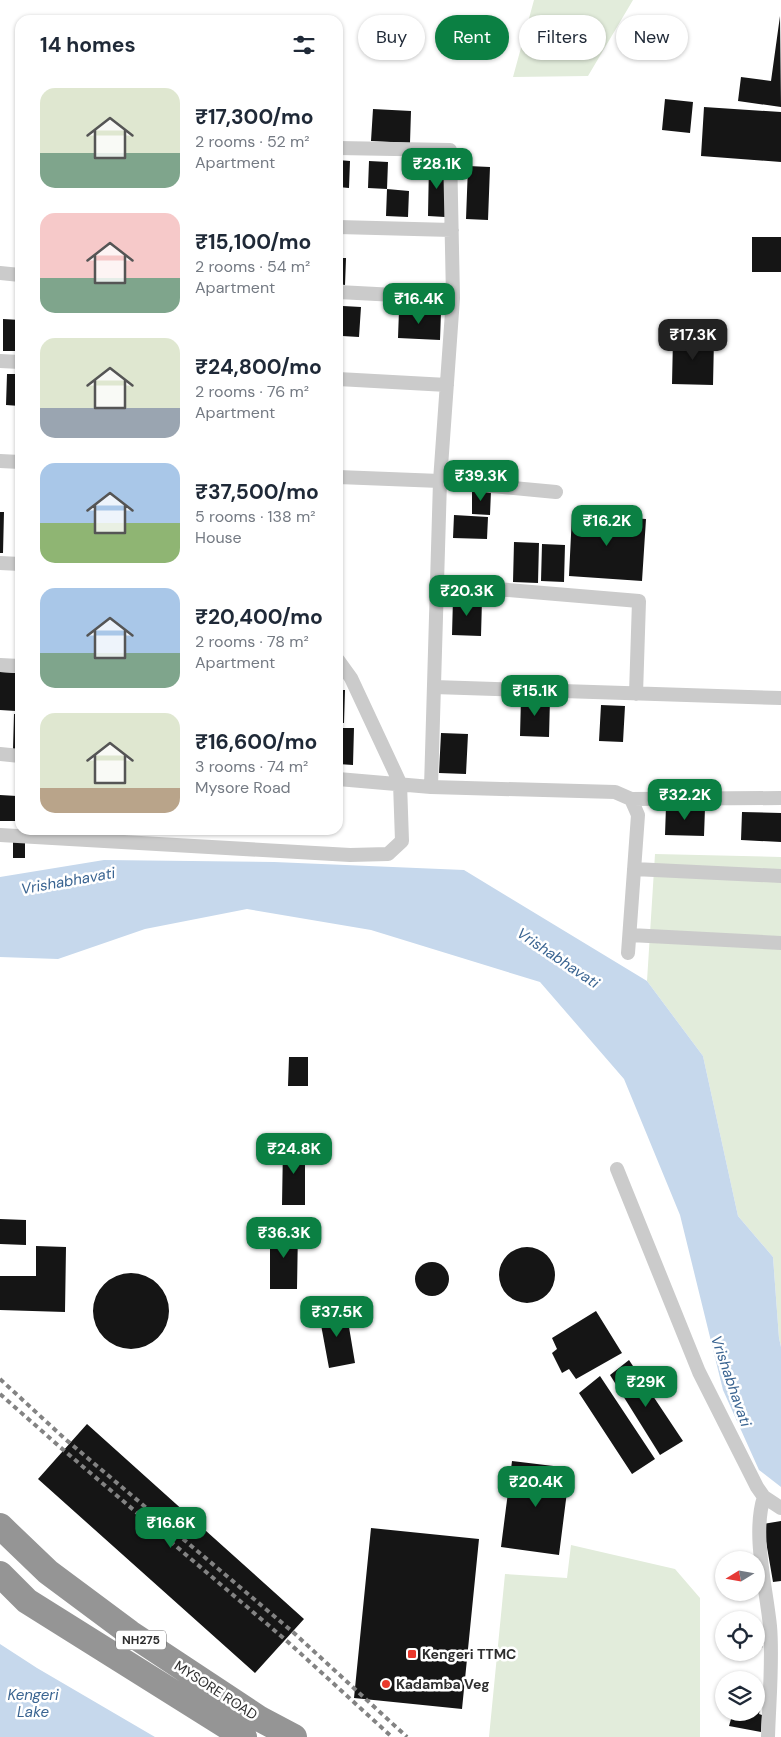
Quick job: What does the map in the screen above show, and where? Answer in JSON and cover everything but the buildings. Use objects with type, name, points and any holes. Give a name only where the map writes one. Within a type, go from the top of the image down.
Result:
[{"type":"highway","name":"MYSORE ROAD","points":[[0,1526],[48,1572],[130,1633],[260,1718],[294,1737]]},
{"type":"highway","name":"NH275","points":[[0,1574],[27,1601],[244,1737]]},
{"type":"street","points":[[343,148],[450,150],[453,298],[440,481],[431,787]]},
{"type":"street","points":[[343,227],[452,230]]},
{"type":"street","points":[[0,274],[15,275]]},
{"type":"street","points":[[343,292],[453,298]]},
{"type":"street","points":[[0,360],[15,362]]},
{"type":"street","points":[[343,379],[446,385]]},
{"type":"street","points":[[0,462],[15,462]]},
{"type":"street","points":[[343,477],[440,481],[556,492]]},
{"type":"street","points":[[0,563],[15,564]]},
{"type":"street","points":[[437,584],[639,600],[636,694]]},
{"type":"street","points":[[0,665],[15,666]]},
{"type":"street","points":[[0,835],[350,855],[388,854],[402,840],[400,783],[344,678]]},
{"type":"street","points":[[434,687],[781,698]]},
{"type":"street","points":[[0,754],[15,756]]},
{"type":"street","points":[[343,779],[431,787],[615,792],[631,799],[781,798]]},
{"type":"street","points":[[628,953],[638,815],[631,799]]},
{"type":"street","points":[[634,869],[781,876]]},
{"type":"street","points":[[630,935],[781,942]]},
{"type":"street","points":[[617,1170],[699,1372],[756,1487],[764,1496],[781,1508]]},
{"type":"street","points":[[764,1496],[760,1509],[759,1524],[764,1586],[770,1626],[768,1737]]},
{"type":"green space","points":[[534,0],[633,0],[624,15],[616,15],[616,29],[606,46],[606,15],[530,15]]},
{"type":"green space","points":[[519,55],[519,60],[597,60],[588,76],[513,77]]},
{"type":"green space","points":[[655,854],[781,857],[781,1347],[773,1257],[738,1216],[703,1056],[647,981]]},
{"type":"green space","points":[[571,1545],[675,1569],[700,1598],[700,1737],[489,1737],[505,1574],[567,1578]]},
{"type":"water","name":"Vrishabhavati","points":[[104,860],[274,862],[464,870],[647,981],[703,1056],[738,1216],[773,1257],[781,1347],[781,1487],[759,1470],[723,1390],[680,1215],[624,1079],[540,982],[371,930],[247,909],[145,929],[58,959],[0,957],[0,877]]},
{"type":"water","name":"Kengeri Lake","points":[[0,1644],[37,1668],[155,1737],[0,1737]]},
{"type":"railway","points":[[0,1379],[64,1438],[294,1633],[407,1737]]},
{"type":"railway","points":[[0,1394],[288,1642],[392,1737]]},
{"type":"place","name":"Kengeri TTMC","points":[[412,1654]]},
{"type":"place","name":"Kadamba Veg","points":[[386,1684]]}]
